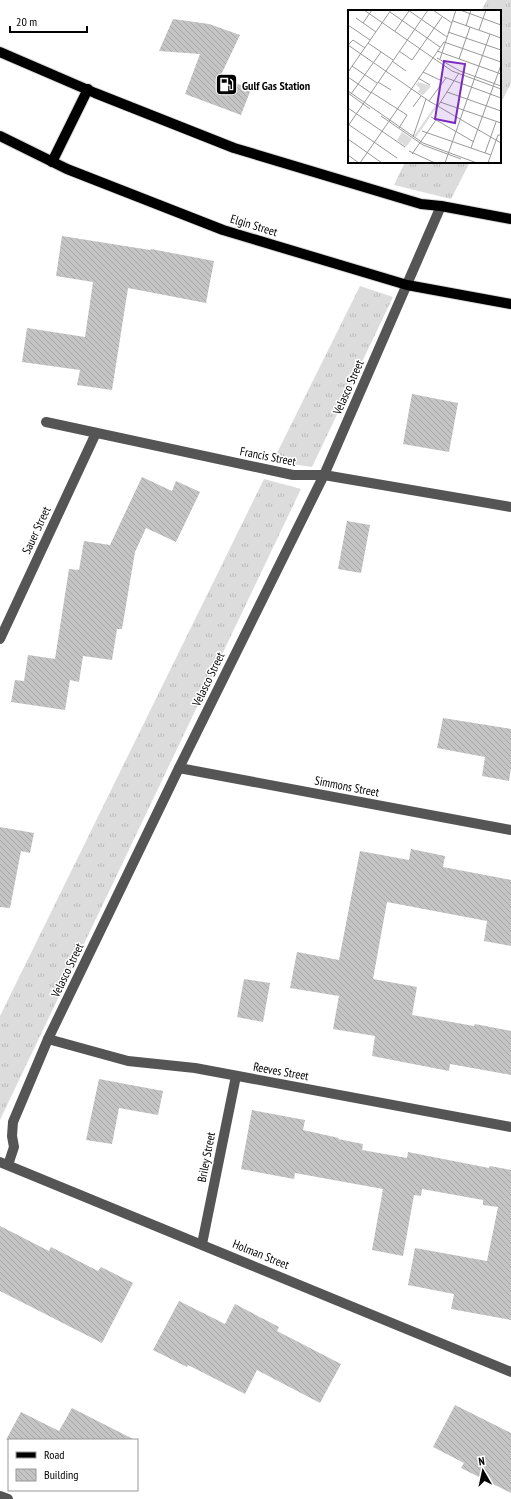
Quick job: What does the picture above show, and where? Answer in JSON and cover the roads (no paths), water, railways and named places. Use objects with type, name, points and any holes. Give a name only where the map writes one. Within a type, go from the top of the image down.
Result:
[{"type":"main road","points":[[0,52],[88,90],[240,150],[421,204],[441,206],[511,220]]},
{"type":"main road","points":[[52,162],[88,90]]},
{"type":"main road","name":"Elgin Street","points":[[0,136],[67,169],[223,230],[407,285],[511,304]]},
{"type":"street","name":"Velasco Street","points":[[4,1163],[14,1147],[12,1136],[14,1122],[48,1039],[179,768],[324,475],[441,206]]},
{"type":"street","name":"Francis Street","points":[[46,422],[293,475],[324,475],[511,507]]},
{"type":"street","name":"Sauer Street","points":[[0,639],[96,433]]},
{"type":"street","name":"Simmons Street","points":[[179,768],[511,830]]},
{"type":"street","name":"Reeves Street","points":[[48,1039],[128,1061],[195,1068],[511,1127]]},
{"type":"street","name":"Briley Street","points":[[202,1244],[236,1076]]},
{"type":"street","name":"Holman Street","points":[[4,1163],[511,1372]]},
{"type":"street","points":[[0,1496],[8,1499]]},
{"type":"place","name":"Gulf Gas Station","points":[[226,85]]}]
